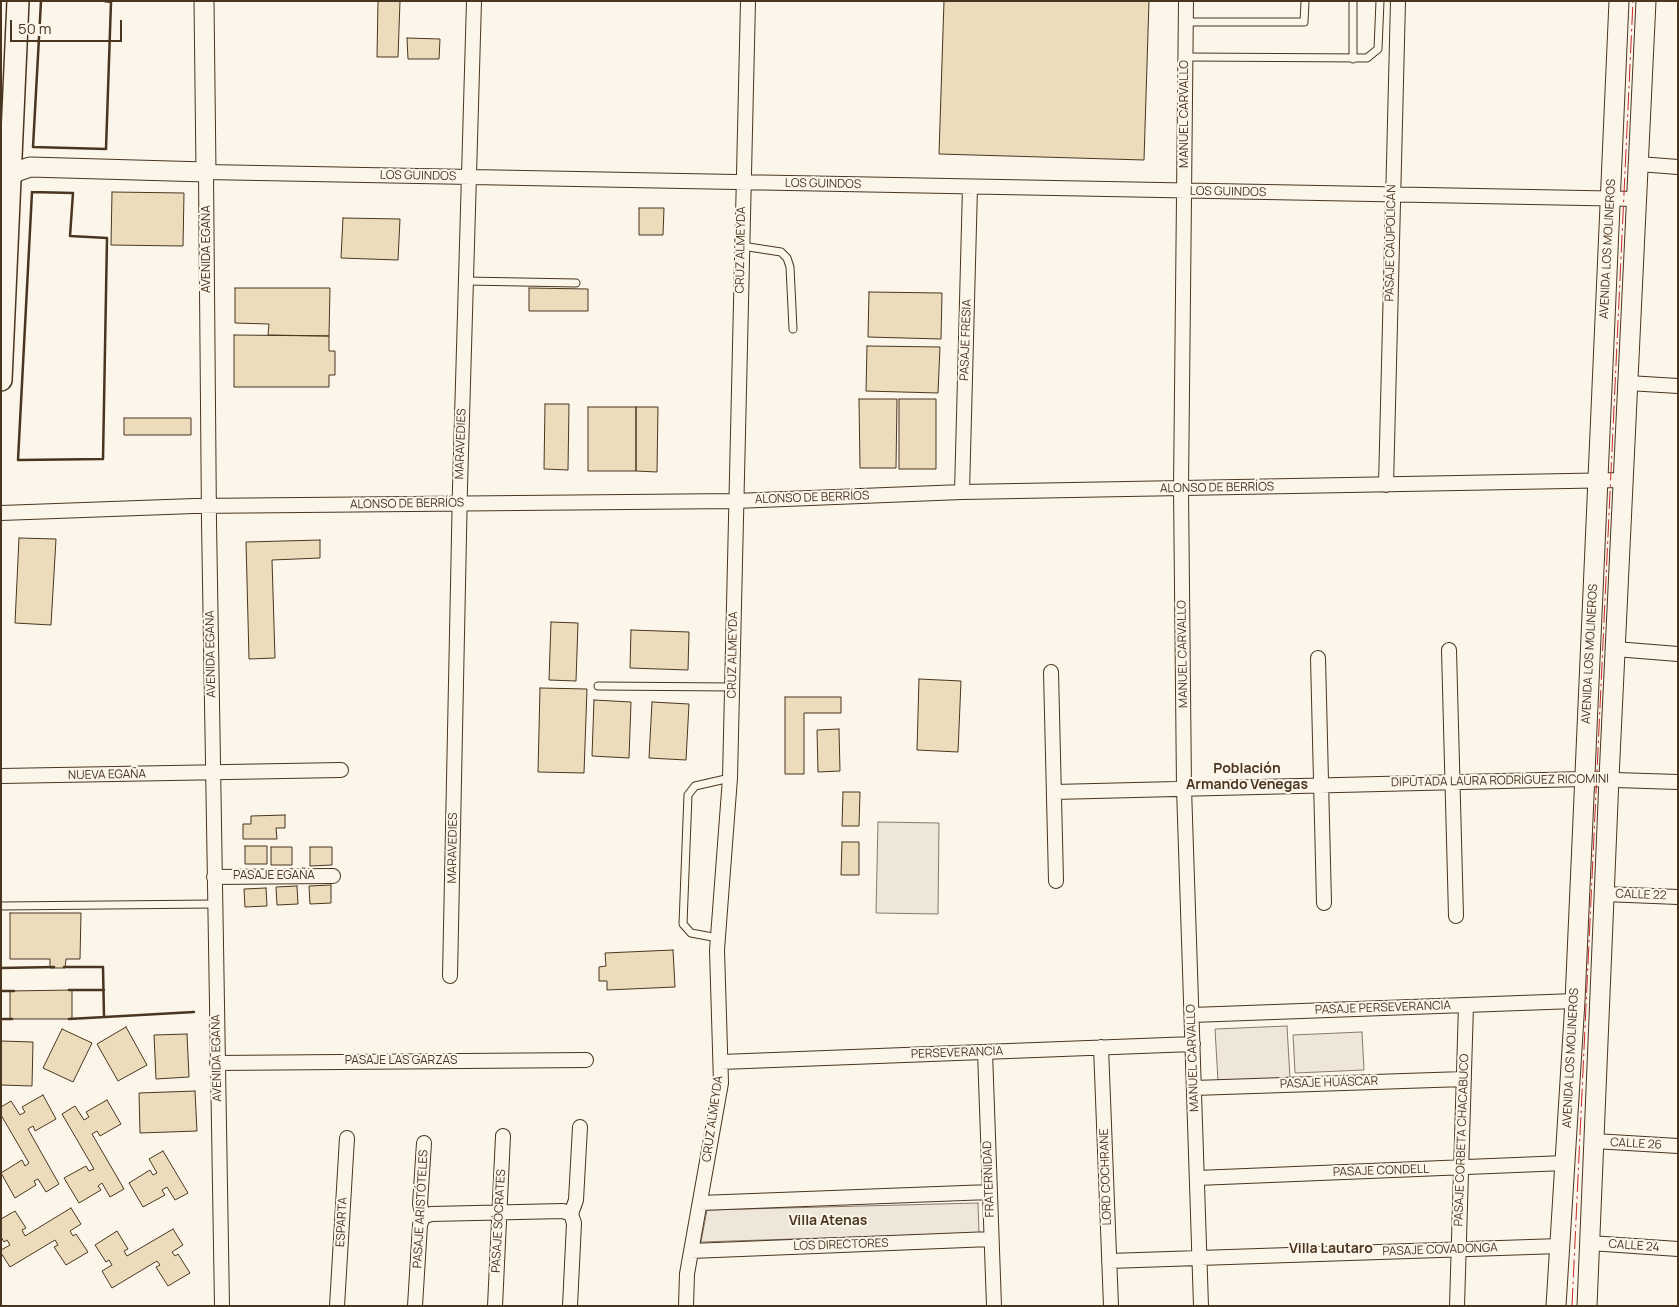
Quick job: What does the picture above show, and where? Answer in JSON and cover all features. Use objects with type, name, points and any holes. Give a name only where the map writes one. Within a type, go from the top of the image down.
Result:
[{"type":"main road","points":[[1,380],[6,180],[18,1]]},
{"type":"street","name":"AVENIDA EGAÑA","points":[[204,1],[208,506],[222,1306]]},
{"type":"street","name":"MARAVEDIES","points":[[450,976],[460,504],[474,1]]},
{"type":"street","name":"CRUZ ALMEYDA","points":[[686,1306],[691,1251],[719,1101],[721,1062],[718,938],[730,778],[748,1]]},
{"type":"street","name":"MANUEL CARVALLO","points":[[1186,1],[1181,488],[1184,788],[1201,1306]]},
{"type":"street","name":"PASAJE CAUPOLICÁN","points":[[1386,485],[1398,1]]},
{"type":"street","name":"AVENIDA LOS MOLINEROS","points":[[1556,1306],[1574,1002],[1619,1]]},
{"type":"street","name":"AVENIDA LOS MOLINEROS","points":[[1587,1306],[1609,778],[1646,1]]},
{"type":"street","points":[[1639,164],[1678,167]]},
{"type":"street","name":"LOS GUINDOS","points":[[6,180],[30,168],[1637,199]]},
{"type":"street","name":"PASAJE FRESIA","points":[[962,492],[970,187]]},
{"type":"street","points":[[1628,383],[1678,386]]},
{"type":"street","name":"ALONSO DE BERRÍOS","points":[[1,513],[208,506],[735,501],[962,492],[1623,480]]},
{"type":"street","points":[[1615,649],[1678,654]]},
{"type":"street","points":[[1449,650],[1456,916]]},
{"type":"street","points":[[1318,658],[1324,903]]},
{"type":"street","points":[[1051,672],[1056,881]]},
{"type":"street","name":"NUEVA EGAÑA","points":[[1,776],[212,774],[341,770]]},
{"type":"street","name":"DIPUTADA LAURA RODRÍGUEZ RICOMINI","points":[[1054,792],[1609,778],[1678,782]]},
{"type":"street","name":"PASAJE EGAÑA","points":[[214,877],[333,876]]},
{"type":"street","name":"CALLE 22","points":[[1604,894],[1678,897]]},
{"type":"street","name":"PASAJE PERSEVERANCIA","points":[[1192,1015],[1574,1002]]},
{"type":"street","name":"PASAJE CORBETA CHACABUCO","points":[[1457,1306],[1466,1005]]},
{"type":"street","name":"PERSEVERANCIA","points":[[721,1062],[1193,1044]]},
{"type":"street","name":"LORD COCHRANE","points":[[1101,1048],[1111,1306]]},
{"type":"street","name":"FRATERNIDAD","points":[[985,1052],[994,1306]]},
{"type":"street","name":"PASAJE LAS GARZAS","points":[[217,1063],[586,1060]]},
{"type":"street","name":"PASAJE HUÁSCAR","points":[[1194,1088],[1464,1079]]},
{"type":"street","points":[[570,1306],[574,1223],[571,1214],[576,1200],[580,1127]]},
{"type":"street","name":"PASAJE SÓCRATES","points":[[494,1306],[503,1136]]},
{"type":"street","name":"ESPARTA","points":[[337,1306],[347,1138]]},
{"type":"street","name":"CALLE 26","points":[[1594,1141],[1678,1146]]},
{"type":"street","name":"PASAJE ARISTÓTELES","points":[[415,1306],[420,1225],[423,1217],[420,1204],[424,1143]]},
{"type":"street","name":"PASAJE CONDELL","points":[[1197,1178],[1565,1162]]},
{"type":"street","points":[[700,1203],[990,1192]]},
{"type":"street","points":[[423,1217],[431,1214],[563,1211],[571,1214]]},
{"type":"street","name":"LOS DIRECTORES","points":[[691,1251],[991,1240]]},
{"type":"street","name":"CALLE 24","points":[[1590,1243],[1678,1249]]},
{"type":"street","name":"PASAJE COVADONGA","points":[[1109,1261],[1560,1246]]},
{"type":"lane","points":[[1186,22],[1304,22],[1304,1]]},
{"type":"lane","points":[[1353,59],[1354,1]]},
{"type":"lane","points":[[1186,58],[1367,58],[1378,49],[1380,1]]},
{"type":"lane","points":[[742,246],[781,252],[787,258],[790,267],[793,329]]},
{"type":"lane","points":[[466,281],[576,283]]},
{"type":"lane","points":[[598,686],[732,687]]},
{"type":"lane","points":[[718,938],[691,933],[683,924],[688,795],[695,786],[730,778]]},
{"type":"lane","points":[[1,906],[214,904]]},
{"type":"shaded area","points":[[878,822],[939,823],[938,914],[876,913]]},
{"type":"shaded area","points":[[1287,1026],[1290,1078],[1218,1081],[1215,1029]]},
{"type":"shaded area","points":[[1362,1032],[1364,1070],[1295,1073],[1293,1035]]},
{"type":"shaded area","points":[[978,1203],[979,1233],[701,1242],[707,1210]]},
{"type":"building","points":[[378,1],[400,1],[398,57],[377,57]]},
{"type":"building","points":[[944,1],[1149,1],[1144,160],[939,154]]},
{"type":"building","points":[[407,38],[440,39],[439,59],[408,59]]},
{"type":"building","points":[[112,192],[184,193],[183,246],[111,245]]},
{"type":"building","points":[[639,208],[664,208],[663,235],[639,235]]},
{"type":"building","points":[[343,218],[400,219],[398,260],[341,258]]},
{"type":"building","points":[[235,288],[330,288],[329,336],[268,335],[269,324],[235,323]]},
{"type":"building","points":[[529,288],[588,289],[588,311],[529,311]]},
{"type":"building","points":[[869,292],[942,293],[941,339],[868,337]]},
{"type":"building","points":[[234,335],[329,336],[329,351],[335,351],[335,375],[329,375],[329,387],[234,387]]},
{"type":"building","points":[[867,346],[940,347],[938,393],[866,391]]},
{"type":"building","points":[[859,399],[897,399],[896,468],[860,468]]},
{"type":"building","points":[[899,399],[936,399],[936,469],[899,469]]},
{"type":"building","points":[[545,404],[569,404],[568,470],[544,469]]},
{"type":"building","points":[[588,407],[636,407],[636,471],[588,471]]},
{"type":"building","points":[[636,407],[658,407],[657,472],[636,471]]},
{"type":"building","points":[[124,418],[191,418],[191,435],[124,435]]},
{"type":"building","points":[[19,538],[56,539],[51,625],[15,623]]},
{"type":"building","points":[[320,540],[320,558],[272,560],[275,658],[249,659],[246,542]]},
{"type":"building","points":[[551,622],[578,623],[576,681],[549,680]]},
{"type":"building","points":[[631,630],[689,632],[688,670],[630,668]]},
{"type":"building","points":[[919,679],[961,681],[958,752],[917,750]]},
{"type":"building","points":[[540,688],[587,689],[584,773],[538,772]]},
{"type":"building","points":[[785,697],[841,697],[841,713],[804,713],[804,774],[785,774]]},
{"type":"building","points":[[594,700],[631,702],[629,758],[592,756]]},
{"type":"building","points":[[652,702],[689,704],[686,760],[649,758]]},
{"type":"building","points":[[839,729],[840,771],[818,772],[817,730]]},
{"type":"building","points":[[843,792],[860,792],[859,826],[842,826]]},
{"type":"building","points":[[285,815],[285,828],[276,828],[277,839],[243,839],[243,824],[251,824],[251,816]]},
{"type":"building","points":[[842,842],[859,842],[859,875],[841,875]]},
{"type":"building","points":[[245,846],[267,846],[267,864],[245,864]]},
{"type":"building","points":[[271,847],[292,847],[292,865],[271,865]]},
{"type":"building","points":[[310,847],[332,847],[332,865],[310,866]]},
{"type":"building","points":[[331,885],[331,903],[310,904],[309,886]]},
{"type":"building","points":[[297,886],[298,904],[277,905],[276,887]]},
{"type":"building","points":[[266,888],[267,906],[245,907],[244,889]]},
{"type":"building","points":[[10,913],[81,913],[80,959],[66,959],[65,968],[50,968],[50,959],[10,959]]},
{"type":"building","points":[[673,950],[675,987],[607,990],[607,981],[599,981],[599,967],[606,966],[605,953]]},
{"type":"building","points":[[72,990],[72,1019],[10,1019],[10,991]]},
{"type":"building","points":[[126,1027],[147,1065],[118,1081],[97,1044]]},
{"type":"building","points":[[62,1029],[92,1043],[73,1082],[43,1068]]},
{"type":"building","points":[[187,1034],[189,1077],[156,1079],[154,1035]]},
{"type":"building","points":[[1,1041],[33,1042],[32,1086],[1,1085]]},
{"type":"building","points":[[195,1091],[197,1131],[140,1133],[139,1093]]},
{"type":"building","points":[[43,1095],[56,1119],[35,1131],[33,1126],[28,1129],[59,1184],[46,1192],[38,1179],[34,1181],[36,1185],[15,1198],[1,1173],[22,1160],[25,1166],[29,1163],[1,1115],[1,1107],[11,1101],[20,1115],[25,1112],[22,1107]]},
{"type":"building","points":[[107,1100],[121,1124],[100,1136],[97,1131],[92,1134],[124,1189],[110,1197],[102,1183],[98,1186],[101,1190],[79,1203],[64,1178],[86,1166],[89,1171],[94,1169],[62,1114],[75,1106],[84,1120],[89,1117],[86,1112]]},
{"type":"building","points":[[163,1151],[188,1193],[175,1200],[167,1187],[162,1190],[165,1195],[143,1207],[129,1183],[150,1170],[153,1175],[157,1173],[149,1159]]},
{"type":"building","points":[[71,1208],[81,1224],[70,1231],[73,1236],[76,1234],[88,1252],[66,1265],[54,1247],[58,1245],[55,1240],[10,1267],[1,1253],[1,1250],[10,1245],[7,1240],[4,1242],[1,1237],[1,1219],[15,1211],[26,1228],[22,1230],[25,1236]]},
{"type":"building","points":[[173,1229],[183,1245],[172,1252],[175,1256],[178,1254],[190,1273],[168,1286],[156,1267],[160,1265],[157,1261],[112,1288],[102,1271],[112,1265],[109,1260],[106,1262],[95,1245],[117,1231],[128,1249],[124,1251],[127,1256]]},
{"type":"wall","points":[[41,1],[33,147],[106,149],[111,2],[104,1]]},
{"type":"wall","points":[[32,192],[73,193],[70,236],[107,238],[103,459],[18,460],[32,192]]},
{"type":"wall","points":[[1,968],[54,967]]},
{"type":"wall","points":[[64,967],[103,967],[104,1017]]},
{"type":"wall","points":[[69,990],[104,990]]},
{"type":"wall","points":[[1,991],[14,991]]},
{"type":"wall","points":[[69,1019],[194,1012]]},
{"type":"wall","points":[[1,1019],[12,1019]]},
{"type":"power","points":[[1572,1306],[1633,1]]},
{"type":"district","name":"Población Armando Venegas","points":[[1247,778]]},
{"type":"district","name":"Villa Atenas","points":[[828,1221]]},
{"type":"district","name":"Villa Lautaro","points":[[1331,1249]]}]
